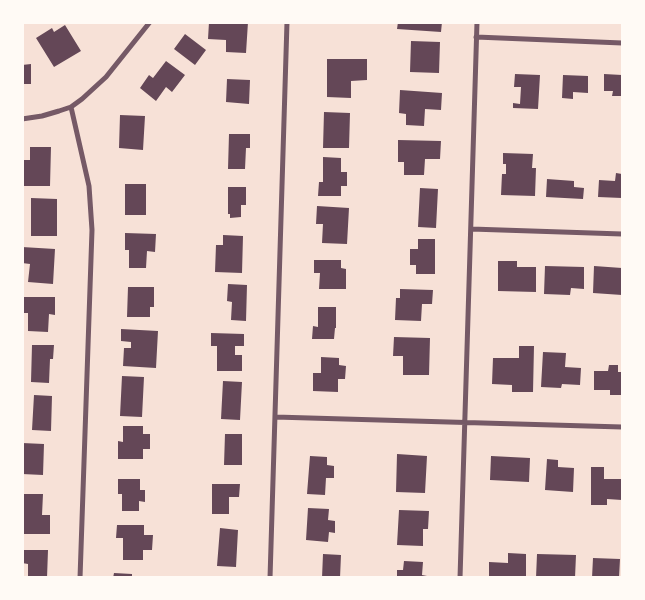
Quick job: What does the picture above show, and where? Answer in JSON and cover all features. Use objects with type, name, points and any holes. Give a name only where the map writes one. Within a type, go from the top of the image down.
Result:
[{"type":"street","points":[[22,119],[42,116],[71,107],[82,99],[106,77],[150,22]]},
{"type":"street","points":[[270,578],[287,22]]},
{"type":"street","points":[[460,578],[477,22]]},
{"type":"street","points":[[476,37],[622,43]]},
{"type":"street","points":[[71,107],[89,186],[92,230],[80,578]]},
{"type":"street","points":[[471,229],[622,234]]},
{"type":"street","points":[[275,418],[622,427]]},
{"type":"building","points":[[209,22],[248,22],[246,53],[226,52],[226,40],[208,39]]},
{"type":"building","points":[[398,22],[442,22],[441,32],[397,29]]},
{"type":"building","points":[[65,25],[81,51],[54,67],[36,38],[52,28],[54,32]]},
{"type":"building","points":[[185,34],[206,50],[195,65],[174,49]]},
{"type":"building","points":[[411,41],[440,42],[439,73],[410,72]]},
{"type":"building","points":[[327,59],[367,59],[367,80],[351,81],[351,98],[327,97]]},
{"type":"building","points":[[166,61],[185,75],[172,92],[166,87],[156,101],[140,88],[149,75],[153,78]]},
{"type":"building","points":[[31,64],[31,84],[22,84],[22,65]]},
{"type":"building","points":[[515,74],[540,75],[538,109],[513,108],[513,103],[520,104],[521,87],[514,87]]},
{"type":"building","points":[[604,74],[622,75],[622,96],[612,96],[613,91],[604,91]]},
{"type":"building","points":[[563,75],[588,76],[588,93],[573,92],[573,99],[562,98]]},
{"type":"building","points":[[227,79],[250,80],[249,104],[226,102]]},
{"type":"building","points":[[400,90],[442,93],[441,110],[425,109],[424,126],[406,125],[406,114],[399,113]]},
{"type":"building","points":[[324,112],[350,113],[349,148],[323,148]]},
{"type":"building","points":[[120,115],[145,116],[143,150],[119,148]]},
{"type":"building","points":[[229,134],[250,134],[250,148],[246,148],[245,169],[228,169]]},
{"type":"building","points":[[398,140],[441,141],[440,159],[425,159],[424,175],[404,175],[404,162],[398,162]]},
{"type":"building","points":[[30,147],[51,147],[50,186],[23,186],[24,160],[30,160]]},
{"type":"building","points":[[503,153],[533,154],[532,168],[536,168],[535,196],[501,195],[502,174],[506,174],[506,164],[503,164]]},
{"type":"building","points":[[323,157],[341,158],[341,172],[347,172],[347,186],[341,186],[341,196],[318,196],[319,182],[323,182]]},
{"type":"building","points":[[616,173],[622,174],[622,198],[598,197],[599,180],[615,181]]},
{"type":"building","points":[[547,179],[574,181],[574,187],[584,188],[583,199],[546,197]]},
{"type":"building","points":[[125,184],[146,184],[146,215],[125,215]]},
{"type":"building","points":[[228,187],[246,187],[246,205],[241,205],[241,217],[230,218],[230,214],[228,214]]},
{"type":"building","points":[[420,188],[438,189],[436,228],[418,227]]},
{"type":"building","points":[[31,198],[57,199],[57,236],[31,236]]},
{"type":"building","points":[[317,206],[349,208],[347,244],[322,243],[323,224],[316,224]]},
{"type":"building","points":[[125,233],[156,234],[155,252],[147,251],[146,268],[129,268],[129,250],[125,250]]},
{"type":"building","points":[[223,235],[243,236],[242,273],[215,272],[216,245],[223,245]]},
{"type":"building","points":[[418,239],[435,239],[435,274],[416,274],[416,265],[410,265],[410,249],[418,249]]},
{"type":"building","points":[[22,247],[55,249],[53,284],[28,282],[30,264],[22,263]]},
{"type":"building","points":[[314,260],[341,260],[341,268],[346,269],[346,289],[319,289],[320,273],[314,273]]},
{"type":"building","points":[[498,261],[517,261],[517,267],[536,267],[536,292],[498,291]]},
{"type":"building","points":[[545,266],[584,267],[584,289],[571,288],[570,295],[544,294]]},
{"type":"building","points":[[594,266],[622,268],[622,295],[593,293]]},
{"type":"building","points":[[228,284],[247,285],[246,321],[231,320],[232,302],[227,301]]},
{"type":"building","points":[[128,287],[154,287],[154,307],[150,307],[150,317],[127,317]]},
{"type":"building","points":[[400,289],[433,290],[432,304],[422,304],[421,321],[395,320],[396,298],[400,298]]},
{"type":"building","points":[[23,297],[55,297],[55,315],[49,314],[48,332],[28,331],[28,313],[23,313]]},
{"type":"building","points":[[318,307],[336,307],[334,339],[312,339],[313,326],[318,327]]},
{"type":"building","points":[[121,329],[158,331],[156,368],[123,366],[124,348],[131,348],[131,342],[121,341]]},
{"type":"building","points":[[211,333],[244,334],[244,346],[235,346],[235,355],[242,355],[242,371],[217,371],[217,346],[211,346]]},
{"type":"building","points":[[394,337],[430,338],[429,375],[403,375],[403,356],[393,356]]},
{"type":"building","points":[[32,345],[54,345],[53,359],[50,359],[49,383],[31,382]]},
{"type":"building","points":[[519,346],[534,346],[533,392],[512,392],[512,385],[492,384],[493,358],[519,358]]},
{"type":"building","points":[[543,352],[566,353],[565,367],[581,368],[580,385],[562,384],[561,388],[541,387]]},
{"type":"building","points":[[321,357],[339,358],[339,365],[346,366],[345,379],[338,379],[338,392],[313,391],[313,373],[321,373]]},
{"type":"building","points":[[609,365],[618,365],[618,372],[622,372],[622,395],[610,395],[610,390],[594,390],[594,371],[608,371]]},
{"type":"building","points":[[122,376],[144,377],[142,417],[120,416]]},
{"type":"building","points":[[223,381],[242,382],[240,420],[221,419]]},
{"type":"building","points":[[34,395],[52,396],[51,431],[32,430]]},
{"type":"building","points":[[123,426],[143,426],[143,434],[150,434],[150,449],[143,449],[143,459],[118,459],[118,441],[123,442]]},
{"type":"building","points":[[225,434],[242,434],[242,465],[224,465]]},
{"type":"building","points":[[22,443],[44,444],[43,475],[22,474]]},
{"type":"building","points":[[397,454],[427,456],[425,493],[396,492]]},
{"type":"building","points":[[310,456],[327,457],[327,465],[334,466],[334,478],[326,478],[325,495],[307,494]]},
{"type":"building","points":[[491,456],[530,458],[529,482],[490,480]]},
{"type":"building","points":[[547,459],[558,460],[558,467],[574,468],[573,492],[545,490]]},
{"type":"building","points":[[591,467],[604,467],[604,479],[622,479],[622,500],[607,499],[607,505],[591,505]]},
{"type":"building","points":[[118,479],[140,479],[140,490],[145,490],[145,502],[139,501],[139,511],[122,511],[122,494],[118,494]]},
{"type":"building","points":[[212,484],[240,484],[239,497],[229,497],[229,514],[212,514]]},
{"type":"building","points":[[22,494],[43,494],[42,515],[50,515],[50,534],[22,534]]},
{"type":"building","points":[[308,508],[329,509],[328,520],[335,521],[335,533],[329,532],[328,542],[306,540]]},
{"type":"building","points":[[399,510],[429,511],[428,529],[423,529],[423,546],[397,545]]},
{"type":"building","points":[[117,525],[144,525],[144,535],[153,535],[152,550],[143,550],[143,560],[123,560],[123,538],[116,538]]},
{"type":"building","points":[[220,528],[238,530],[236,567],[217,566]]},
{"type":"building","points":[[22,550],[48,550],[47,578],[28,578],[28,564],[22,563]]},
{"type":"building","points":[[508,553],[526,554],[526,578],[489,578],[489,562],[508,563]]},
{"type":"building","points":[[323,554],[341,555],[340,578],[322,578]]},
{"type":"building","points":[[537,554],[576,555],[575,578],[536,578]]},
{"type":"building","points":[[593,558],[620,559],[619,578],[592,578]]},
{"type":"building","points":[[404,561],[423,562],[422,575],[427,576],[427,578],[397,578],[397,570],[403,570]]},
{"type":"building","points":[[114,573],[132,574],[132,578],[113,578]]}]
